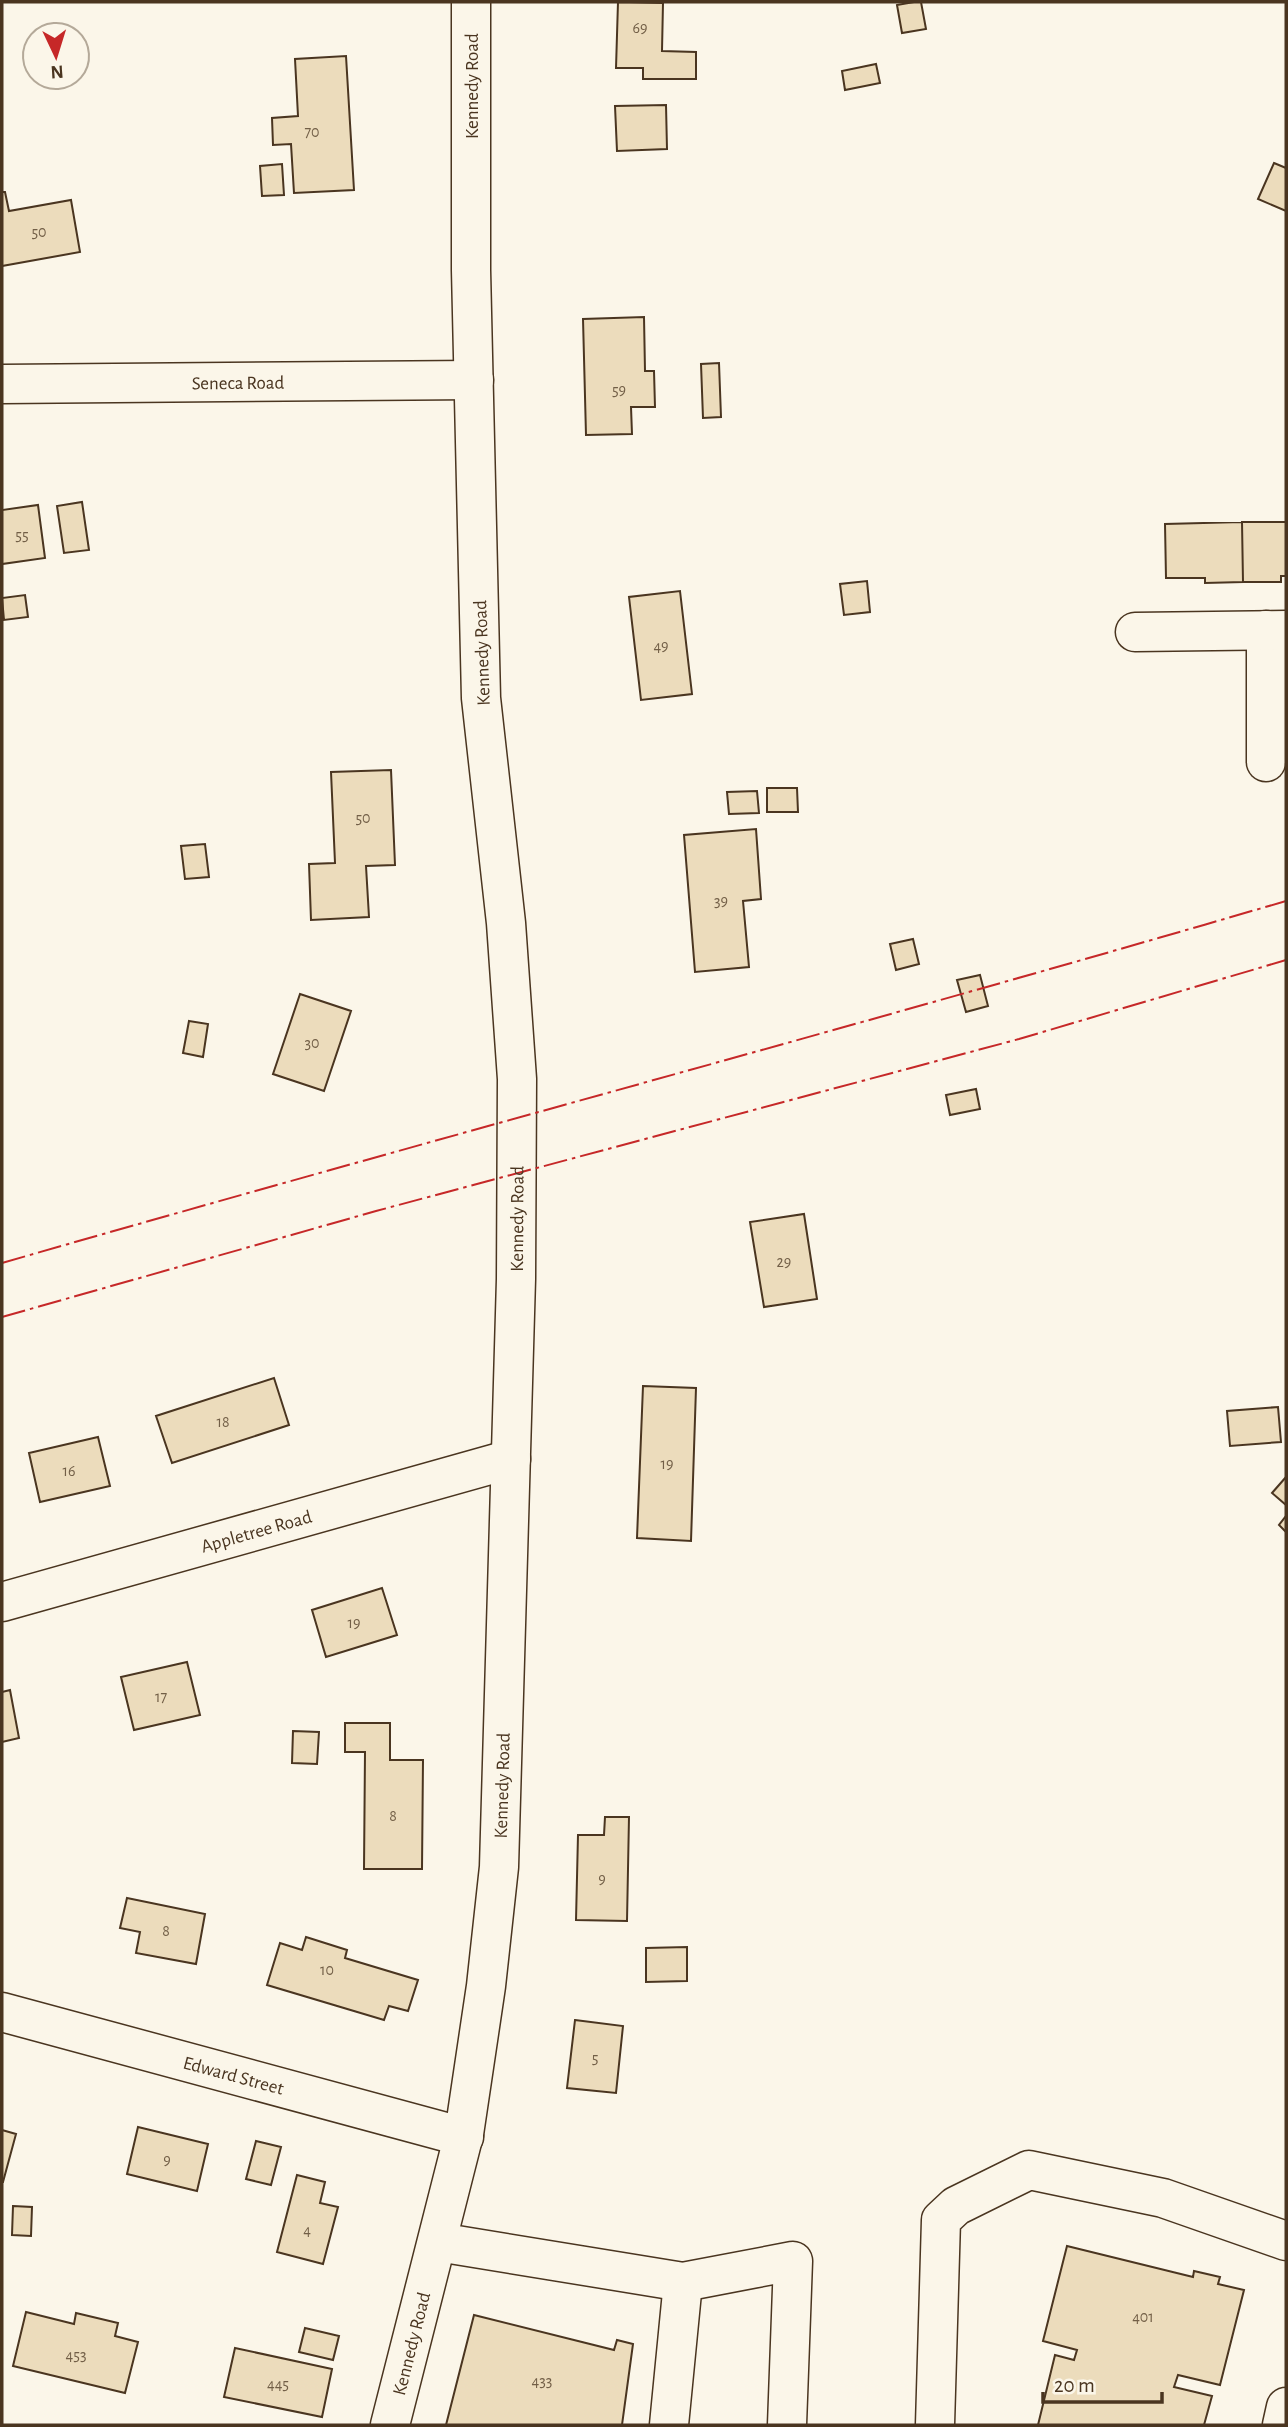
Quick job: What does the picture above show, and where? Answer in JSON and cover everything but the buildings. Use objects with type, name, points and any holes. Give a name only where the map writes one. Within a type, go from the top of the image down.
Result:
[{"type":"street","name":"Kennedy Road","points":[[390,2425],[464,2137],[486,1986],[499,1867],[516,1279],[517,1079],[506,923],[481,698],[471,270],[471,2]]},
{"type":"street","name":"Seneca Road","points":[[2,384],[474,380]]},
{"type":"street","points":[[1135,632],[1276,630],[1266,762]]},
{"type":"street","name":"Appletree Road","points":[[2,1602],[511,1459]]},
{"type":"street","name":"Edward Street","points":[[2,2012],[464,2137]]},
{"type":"street","points":[[934,2425],[941,2220],[956,2206],[1029,2170],[1163,2198],[1286,2241]]},
{"type":"street","points":[[438,2242],[683,2282],[793,2261],[787,2425]]},
{"type":"street","points":[[669,2425],[683,2282]]},
{"type":"street","points":[[1282,2425],[1286,2407]]},
{"type":"power","points":[[2,1263],[1286,901]]},
{"type":"power","points":[[2,1317],[376,1211],[1019,1039],[1286,960]]}]
